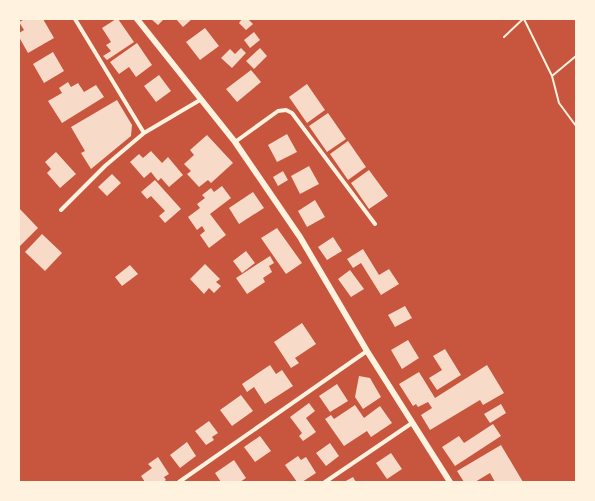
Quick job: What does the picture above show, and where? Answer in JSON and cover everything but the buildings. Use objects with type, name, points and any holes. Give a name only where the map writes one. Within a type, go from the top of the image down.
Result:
[{"type":"street","points":[[75,19],[144,133]]},
{"type":"street","points":[[137,19],[200,100],[235,142],[300,237],[367,351],[450,482]]},
{"type":"street","points":[[61,210],[105,166],[144,133],[200,100]]},
{"type":"street","points":[[235,142],[278,111],[286,110],[292,113],[375,224]]},
{"type":"street","points":[[179,482],[367,351]]},
{"type":"street","points":[[325,482],[412,423]]},
{"type":"path","points":[[504,37],[523,19],[552,76],[559,103],[576,126]]},
{"type":"path","points":[[552,76],[576,56]]}]
